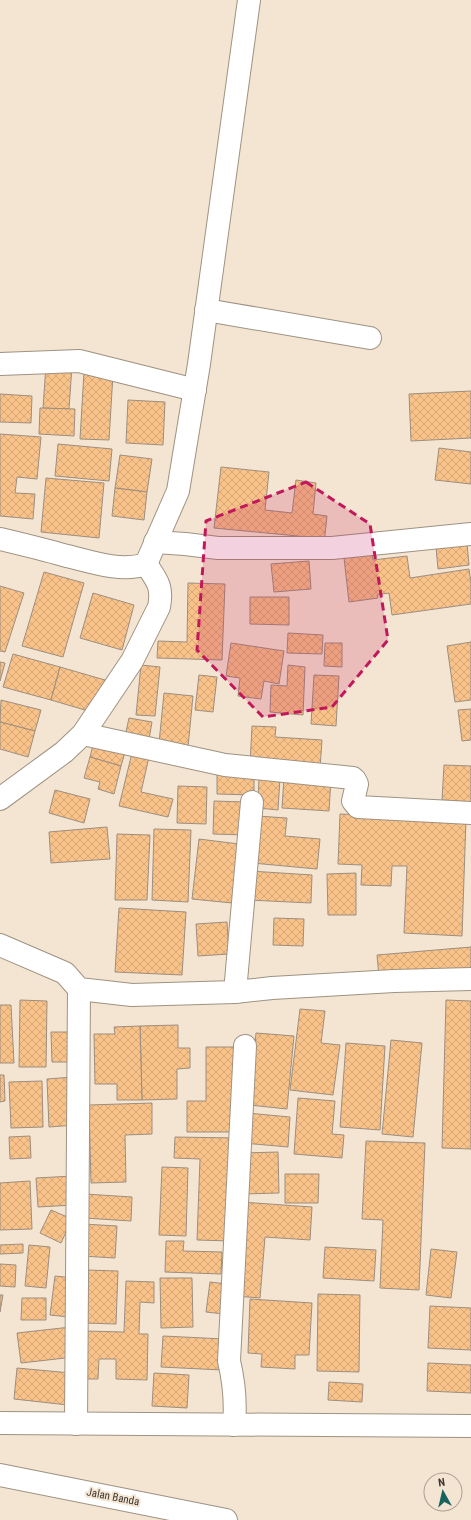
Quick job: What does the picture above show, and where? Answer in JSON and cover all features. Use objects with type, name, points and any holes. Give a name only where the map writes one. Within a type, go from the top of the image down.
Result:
[{"type":"street","points":[[0,539],[106,565],[138,567],[146,564],[178,491],[195,390],[249,0]]},
{"type":"street","points":[[206,310],[370,338]]},
{"type":"street","points":[[0,364],[79,361],[195,390]]},
{"type":"street","points":[[155,542],[218,548],[332,548],[471,534]]},
{"type":"street","points":[[0,799],[64,752],[83,734],[132,661],[159,607],[159,585],[146,564]]},
{"type":"street","points":[[83,734],[225,765],[353,778],[357,784],[353,801],[358,807],[471,813]]},
{"type":"street","points":[[235,992],[252,802]]},
{"type":"street","points":[[0,946],[65,973],[80,989],[132,995],[235,992],[272,988],[394,981],[471,979]]},
{"type":"street","points":[[76,1424],[80,989]]},
{"type":"street","points":[[234,1425],[234,1381],[229,1361],[244,1046]]},
{"type":"street","points":[[0,1423],[471,1426]]},
{"type":"street","name":"Jalan Banda","points":[[0,1475],[175,1515],[226,1520]]},
{"type":"highlighted area","points":[[306,482],[370,524],[388,640],[332,707],[263,717],[197,650],[206,521]]},
{"type":"building","points":[[46,365],[72,366],[69,409],[43,408]]},
{"type":"building","points":[[84,372],[113,374],[109,440],[80,439]]},
{"type":"building","points":[[471,391],[471,438],[411,441],[409,394]]},
{"type":"building","points":[[0,394],[32,396],[31,423],[0,422]]},
{"type":"building","points":[[128,400],[165,402],[163,445],[126,443]]},
{"type":"building","points":[[40,408],[75,409],[74,436],[39,434]]},
{"type":"building","points":[[0,434],[41,437],[37,479],[17,477],[15,493],[35,494],[33,519],[0,516]]},
{"type":"building","points":[[58,444],[112,449],[109,481],[55,476]]},
{"type":"building","points":[[439,448],[471,452],[471,484],[435,480]]},
{"type":"building","points":[[120,455],[152,459],[147,492],[115,488]]},
{"type":"building","points":[[221,467],[269,472],[265,510],[292,513],[296,480],[316,483],[313,514],[327,516],[324,544],[308,537],[214,528]]},
{"type":"building","points":[[46,478],[104,483],[99,538],[41,532]]},
{"type":"building","points":[[115,488],[147,492],[144,520],[112,516]]},
{"type":"building","points":[[467,543],[469,565],[438,569],[436,547]]},
{"type":"building","points":[[372,554],[373,560],[407,556],[410,578],[469,569],[471,604],[392,615],[389,593],[377,595],[378,598],[349,602],[344,558]]},
{"type":"building","points":[[309,561],[311,589],[274,592],[271,564]]},
{"type":"building","points":[[44,572],[84,583],[63,657],[22,646]]},
{"type":"building","points":[[188,583],[225,584],[222,660],[157,658],[158,641],[187,642]]},
{"type":"building","points":[[0,586],[24,593],[5,652],[0,651]]},
{"type":"building","points":[[93,593],[134,605],[122,650],[80,638]]},
{"type":"building","points":[[250,597],[289,597],[289,625],[250,624]]},
{"type":"building","points":[[288,633],[323,635],[322,654],[287,653]]},
{"type":"building","points":[[471,642],[471,700],[455,702],[447,646]]},
{"type":"building","points":[[231,643],[284,651],[279,684],[264,681],[261,699],[238,696],[240,678],[226,676]]},
{"type":"building","points":[[325,643],[342,643],[342,667],[324,666]]},
{"type":"building","points":[[13,654],[60,667],[51,700],[3,687]]},
{"type":"building","points":[[0,662],[5,663],[0,681]]},
{"type":"building","points":[[141,665],[160,667],[155,716],[136,715]]},
{"type":"building","points":[[288,665],[305,667],[303,715],[270,712],[271,685],[287,686]]},
{"type":"building","points":[[60,667],[105,680],[95,713],[51,700]]},
{"type":"building","points":[[199,675],[217,677],[213,712],[195,710]]},
{"type":"building","points":[[314,675],[339,676],[336,726],[311,724]]},
{"type":"building","points":[[164,693],[193,696],[188,747],[159,743]]},
{"type":"building","points":[[1,700],[41,710],[35,731],[0,722]]},
{"type":"building","points":[[471,709],[471,740],[462,741],[458,710]]},
{"type":"building","points":[[129,718],[152,722],[148,745],[124,741]]},
{"type":"building","points":[[0,722],[35,731],[28,757],[0,749]]},
{"type":"building","points":[[252,726],[276,727],[275,737],[322,740],[320,769],[250,764]]},
{"type":"building","points":[[94,741],[126,749],[121,766],[90,757]]},
{"type":"building","points":[[132,753],[149,757],[141,792],[173,799],[168,817],[119,806]]},
{"type":"building","points":[[90,757],[121,766],[114,794],[98,789],[100,782],[84,778]]},
{"type":"building","points":[[444,765],[471,766],[471,802],[442,800]]},
{"type":"building","points":[[217,769],[254,770],[254,795],[217,794]]},
{"type":"building","points":[[259,777],[280,778],[278,810],[258,808]]},
{"type":"building","points":[[284,777],[331,779],[329,811],[282,808]]},
{"type":"building","points":[[178,786],[207,787],[206,824],[177,823]]},
{"type":"building","points":[[55,790],[90,799],[84,823],[49,813]]},
{"type":"building","points":[[214,801],[245,802],[244,835],[213,834]]},
{"type":"building","points":[[340,814],[466,819],[462,936],[404,933],[407,866],[392,866],[391,886],[361,885],[362,865],[338,864]]},
{"type":"building","points":[[257,816],[287,818],[285,836],[320,839],[317,869],[252,863]]},
{"type":"building","points":[[107,827],[110,859],[51,863],[49,832]]},
{"type":"building","points":[[154,829],[191,830],[188,902],[152,900]]},
{"type":"building","points":[[117,834],[150,835],[147,900],[115,900]]},
{"type":"building","points":[[199,839],[239,844],[232,903],[192,899]]},
{"type":"building","points":[[250,871],[312,875],[311,903],[248,900]]},
{"type":"building","points":[[356,873],[356,915],[328,915],[327,874]]},
{"type":"building","points":[[119,908],[186,912],[182,975],[115,972]]},
{"type":"building","points":[[274,918],[304,919],[303,946],[273,945]]},
{"type":"building","points":[[227,922],[229,954],[198,956],[196,924]]},
{"type":"building","points":[[471,947],[471,969],[379,977],[377,955]]},
{"type":"building","points":[[20,1000],[47,1001],[46,1067],[19,1067]]},
{"type":"building","points":[[446,1000],[471,1001],[471,1149],[442,1148]]},
{"type":"building","points":[[0,1005],[11,1005],[14,1063],[0,1063]]},
{"type":"building","points":[[300,1009],[325,1011],[321,1043],[340,1045],[333,1095],[290,1090]]},
{"type":"building","points":[[178,1025],[178,1048],[190,1048],[190,1068],[177,1069],[177,1099],[142,1100],[140,1026]]},
{"type":"building","points":[[140,1026],[142,1100],[117,1100],[117,1084],[95,1084],[94,1034],[115,1034],[114,1027]]},
{"type":"building","points":[[51,1032],[75,1032],[76,1062],[52,1062]]},
{"type":"building","points":[[256,1033],[294,1036],[287,1109],[249,1105]]},
{"type":"building","points":[[391,1040],[422,1043],[413,1137],[382,1134]]},
{"type":"building","points":[[346,1043],[385,1046],[380,1130],[340,1127]]},
{"type":"building","points":[[206,1047],[238,1047],[238,1132],[187,1132],[187,1101],[206,1101]]},
{"type":"building","points":[[0,1075],[4,1075],[5,1101],[0,1102]]},
{"type":"building","points":[[73,1077],[76,1125],[49,1127],[47,1079]]},
{"type":"building","points":[[42,1081],[43,1127],[11,1128],[9,1082]]},
{"type":"building","points":[[298,1098],[335,1101],[332,1134],[344,1135],[342,1158],[294,1154]]},
{"type":"building","points":[[152,1103],[152,1134],[125,1135],[126,1182],[91,1183],[89,1105]]},
{"type":"building","points":[[247,1113],[290,1117],[288,1147],[243,1143]]},
{"type":"building","points":[[30,1136],[31,1158],[10,1159],[9,1137]]},
{"type":"building","points":[[175,1137],[235,1138],[231,1241],[197,1240],[200,1159],[174,1158]]},
{"type":"building","points":[[366,1141],[425,1143],[419,1290],[380,1288],[383,1220],[362,1219]]},
{"type":"building","points":[[278,1152],[279,1193],[243,1194],[243,1153]]},
{"type":"building","points":[[162,1167],[188,1168],[186,1236],[159,1235]]},
{"type":"building","points":[[285,1174],[319,1174],[318,1203],[285,1203]]},
{"type":"building","points":[[73,1176],[74,1205],[38,1207],[36,1178]]},
{"type":"building","points":[[30,1181],[32,1229],[0,1230],[0,1183]]},
{"type":"building","points":[[85,1194],[132,1197],[131,1221],[84,1218]]},
{"type":"building","points":[[241,1202],[312,1207],[310,1240],[265,1237],[260,1298],[235,1296]]},
{"type":"building","points":[[51,1210],[72,1219],[61,1243],[40,1233]]},
{"type":"building","points":[[83,1224],[117,1226],[115,1258],[81,1256]]},
{"type":"building","points":[[166,1241],[184,1241],[183,1251],[222,1252],[221,1274],[165,1272]]},
{"type":"building","points":[[23,1244],[23,1253],[0,1254],[0,1245]]},
{"type":"building","points":[[29,1245],[50,1247],[46,1288],[25,1286]]},
{"type":"building","points":[[325,1247],[376,1250],[374,1281],[323,1278]]},
{"type":"building","points":[[431,1249],[457,1252],[451,1298],[426,1295]]},
{"type":"building","points":[[0,1264],[16,1265],[15,1287],[0,1286]]},
{"type":"building","points":[[86,1270],[118,1271],[116,1324],[84,1323]]},
{"type":"building","points":[[55,1276],[74,1278],[69,1317],[50,1315]]},
{"type":"building","points":[[160,1278],[192,1278],[193,1327],[161,1328]]},
{"type":"building","points":[[126,1281],[154,1282],[154,1303],[140,1302],[139,1334],[148,1334],[147,1380],[116,1379],[116,1359],[99,1359],[98,1379],[83,1379],[85,1331],[124,1332]]},
{"type":"building","points":[[210,1282],[227,1284],[224,1314],[206,1312]]},
{"type":"building","points":[[318,1294],[360,1295],[359,1372],[317,1371]]},
{"type":"building","points":[[0,1295],[3,1295],[0,1312]]},
{"type":"building","points":[[22,1298],[46,1298],[46,1320],[21,1320]]},
{"type":"building","points":[[250,1299],[312,1303],[309,1355],[295,1355],[295,1369],[261,1367],[262,1354],[248,1353]]},
{"type":"building","points":[[430,1306],[471,1308],[471,1350],[428,1348]]},
{"type":"building","points":[[71,1327],[74,1357],[21,1363],[17,1333]]},
{"type":"building","points":[[163,1336],[224,1339],[222,1370],[161,1367]]},
{"type":"building","points":[[428,1363],[471,1365],[471,1393],[427,1391]]},
{"type":"building","points":[[17,1368],[71,1373],[68,1405],[14,1399]]},
{"type":"building","points":[[154,1373],[189,1375],[187,1408],[152,1406]]},
{"type":"building","points":[[329,1382],[363,1384],[362,1402],[328,1400]]}]
